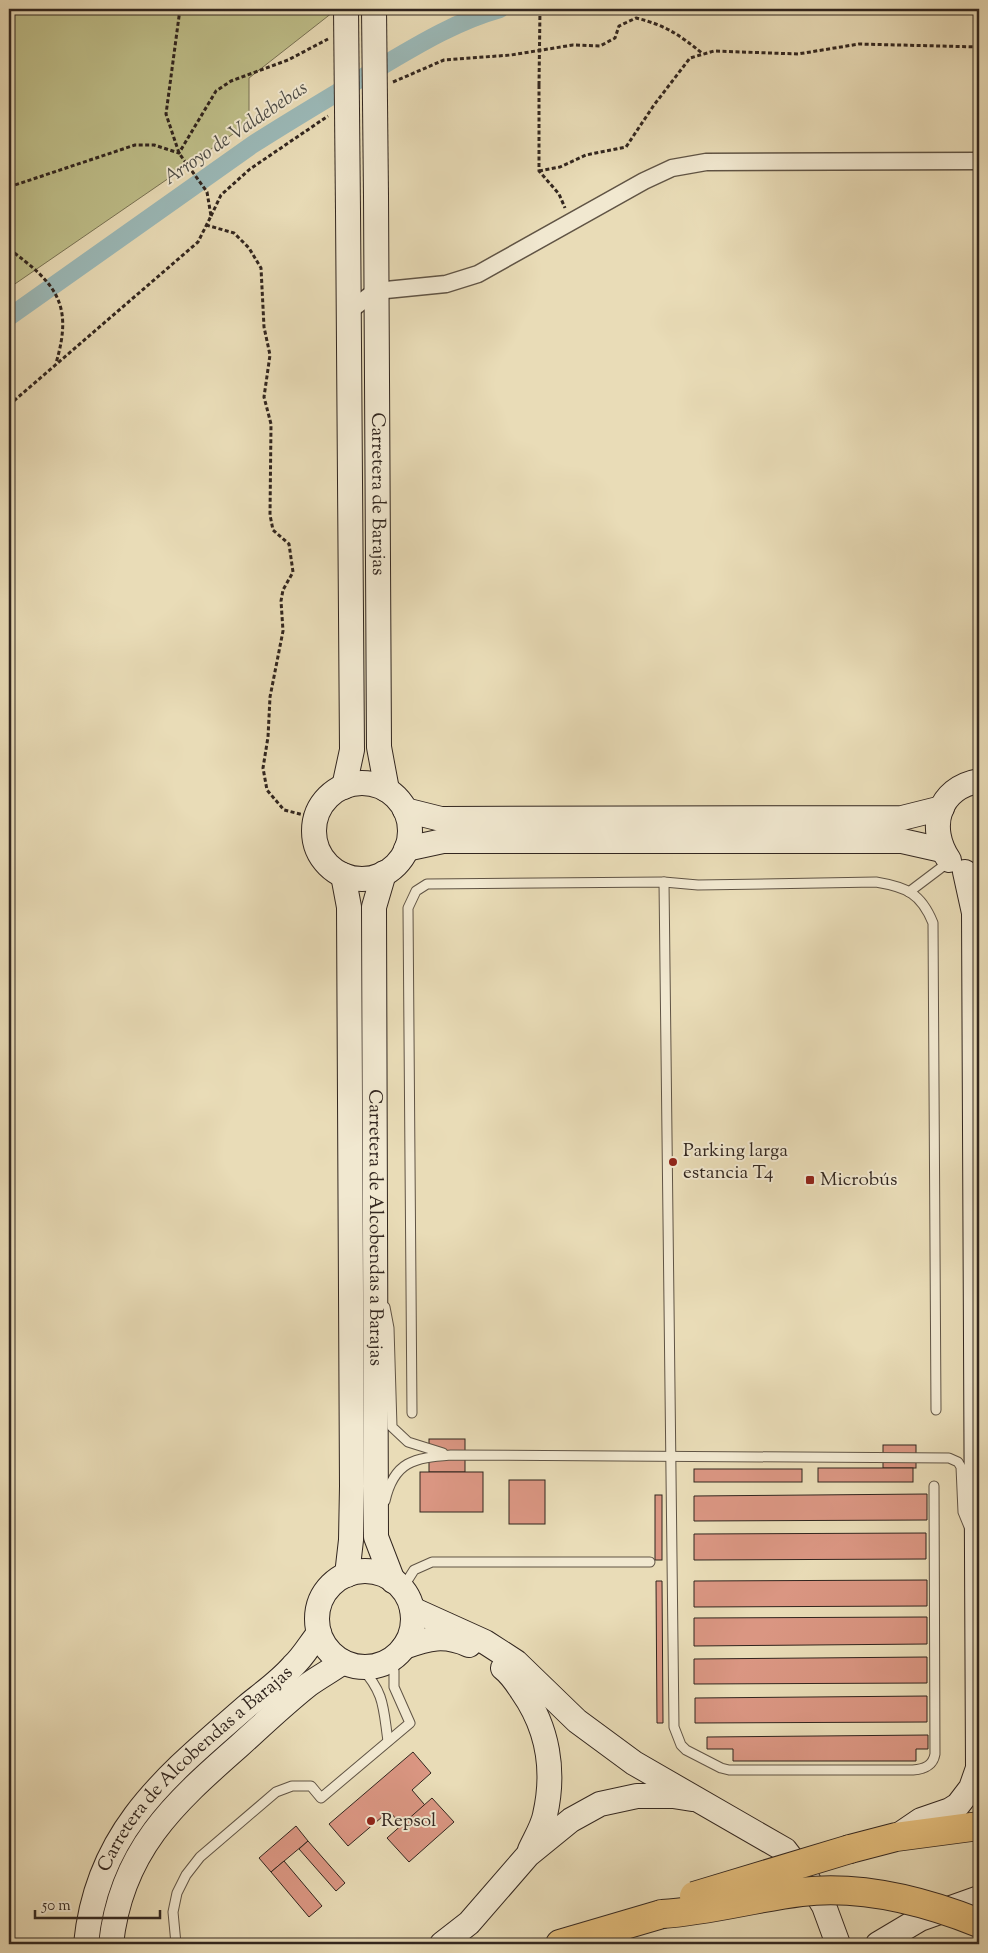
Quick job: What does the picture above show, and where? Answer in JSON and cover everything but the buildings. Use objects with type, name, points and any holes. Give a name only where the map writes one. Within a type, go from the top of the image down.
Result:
[{"type":"highway","points":[[662,1914],[687,1898],[850,1849],[896,1837],[979,1826]]},
{"type":"highway","points":[[560,1944],[662,1914],[697,1912],[802,1892],[866,1893],[934,1906],[979,1923]]},
{"type":"street","name":"Carretera de Barajas","points":[[344,787],[352,750],[346,9]]},
{"type":"street","name":"Carretera de Barajas","points":[[374,9],[379,747],[387,790]]},
{"type":"street","points":[[349,312],[376,291],[446,284],[478,274],[644,181],[672,168],[706,162],[979,161]]},
{"type":"street","points":[[896,1837],[921,1820],[950,1810],[958,1805],[976,1778],[978,1755],[974,913],[959,865],[937,829],[942,808],[950,795],[963,786],[979,781]]},
{"type":"street","points":[[366,784],[387,790],[398,799],[405,810],[410,836],[406,849],[401,859],[384,874],[364,878],[343,875],[330,867],[320,855],[315,840],[316,818],[320,808],[330,795],[344,787],[366,784]]},
{"type":"street","points":[[405,810],[441,819],[902,818],[942,808]]},
{"type":"street","points":[[406,849],[442,841],[902,841],[959,865]]},
{"type":"street","name":"Carretera de Alcobendas a Barajas","points":[[384,874],[374,907],[376,1537],[402,1593]]},
{"type":"street","name":"Carretera de Alcobendas a Barajas","points":[[343,875],[349,907],[352,1416],[352,1540],[347,1575]]},
{"type":"street","points":[[528,1854],[545,1816],[550,1781],[547,1746],[536,1711],[509,1672],[478,1649],[452,1638],[425,1639],[377,1666],[352,1665],[332,1655],[324,1645],[316,1619],[319,1605],[325,1592],[334,1582],[347,1575],[362,1572],[378,1573],[402,1593],[447,1624],[493,1647],[516,1662],[584,1726],[634,1762],[785,1850],[808,1880],[824,1906],[838,1944]]},
{"type":"street","points":[[398,1653],[413,1622],[402,1593]]},
{"type":"street","name":"Carretera de Alcobendas a Barajas","points":[[86,1944],[96,1891],[110,1855],[130,1822],[150,1795],[176,1769],[294,1666],[319,1633]]},
{"type":"street","name":"Carretera de Alcobendas a Barajas","points":[[111,1944],[121,1895],[134,1864],[148,1838],[169,1811],[192,1787],[309,1684],[352,1665]]},
{"type":"street","points":[[442,1944],[469,1923],[528,1854],[571,1820],[600,1804],[637,1796],[673,1796],[701,1800]]},
{"type":"street","points":[[878,1944],[920,1919],[979,1898]]},
{"type":"lane","points":[[909,892],[959,865]]},
{"type":"lane","points":[[664,882],[674,1727],[680,1745],[721,1768],[729,1770],[912,1770],[923,1769],[934,1760],[934,1486]]},
{"type":"lane","points":[[412,1413],[408,908],[416,891],[427,884],[664,882],[698,885],[876,882],[899,886],[926,905],[933,923],[936,1410]]},
{"type":"lane","points":[[376,1256],[389,1328],[392,1427],[402,1438],[415,1446],[451,1455]]},
{"type":"lane","points":[[376,1537],[388,1487],[399,1469],[420,1458],[451,1455],[949,1458],[958,1462],[961,1467],[964,1518],[976,1540]]},
{"type":"lane","points":[[402,1593],[414,1570],[432,1562],[650,1562]]},
{"type":"lane","points":[[176,1944],[173,1912],[177,1893],[186,1875],[200,1857],[276,1792],[292,1786],[310,1786],[321,1798],[410,1723],[394,1687],[394,1671],[398,1653]]},
{"type":"lane","points":[[352,1665],[376,1684],[383,1699],[388,1740]]},
{"type":"path","points":[[180,9],[166,114],[179,153],[207,192],[211,216]]},
{"type":"path","points":[[540,9],[539,171],[559,194],[571,222]]},
{"type":"path","points":[[387,85],[444,60],[511,55],[573,45],[600,46],[615,38],[619,26],[636,18],[657,23],[678,33],[703,54]]},
{"type":"path","points":[[179,153],[216,91],[231,82],[288,60],[331,37]]},
{"type":"path","points":[[539,171],[560,167],[586,155],[626,146],[690,58],[703,54],[714,51],[798,54],[859,44],[979,47]]},
{"type":"path","points":[[9,405],[198,242],[221,195],[250,169],[319,121],[336,112]]},
{"type":"path","points":[[9,187],[135,145],[154,146],[179,153]]},
{"type":"path","points":[[206,225],[234,233],[249,248],[262,268],[264,327],[270,355],[264,397],[271,424],[270,515],[273,530],[289,544],[293,572],[283,590],[281,601],[283,631],[270,697],[268,737],[262,768],[267,790],[284,810],[316,818]]},
{"type":"path","points":[[9,249],[41,274],[59,298],[63,331],[56,363]]},
{"type":"green space","points":[[9,9],[337,9],[249,78],[249,123],[9,288]]},
{"type":"waterway","name":"Arroyo de Valdebebas","points":[[9,317],[252,145],[433,37],[466,21],[500,9]]},
{"type":"place","name":"Parking larga estancia T4","points":[[673,1162]]},
{"type":"place","name":"Microbús","points":[[810,1180]]},
{"type":"place","name":"Repsol","points":[[371,1821]]}]
